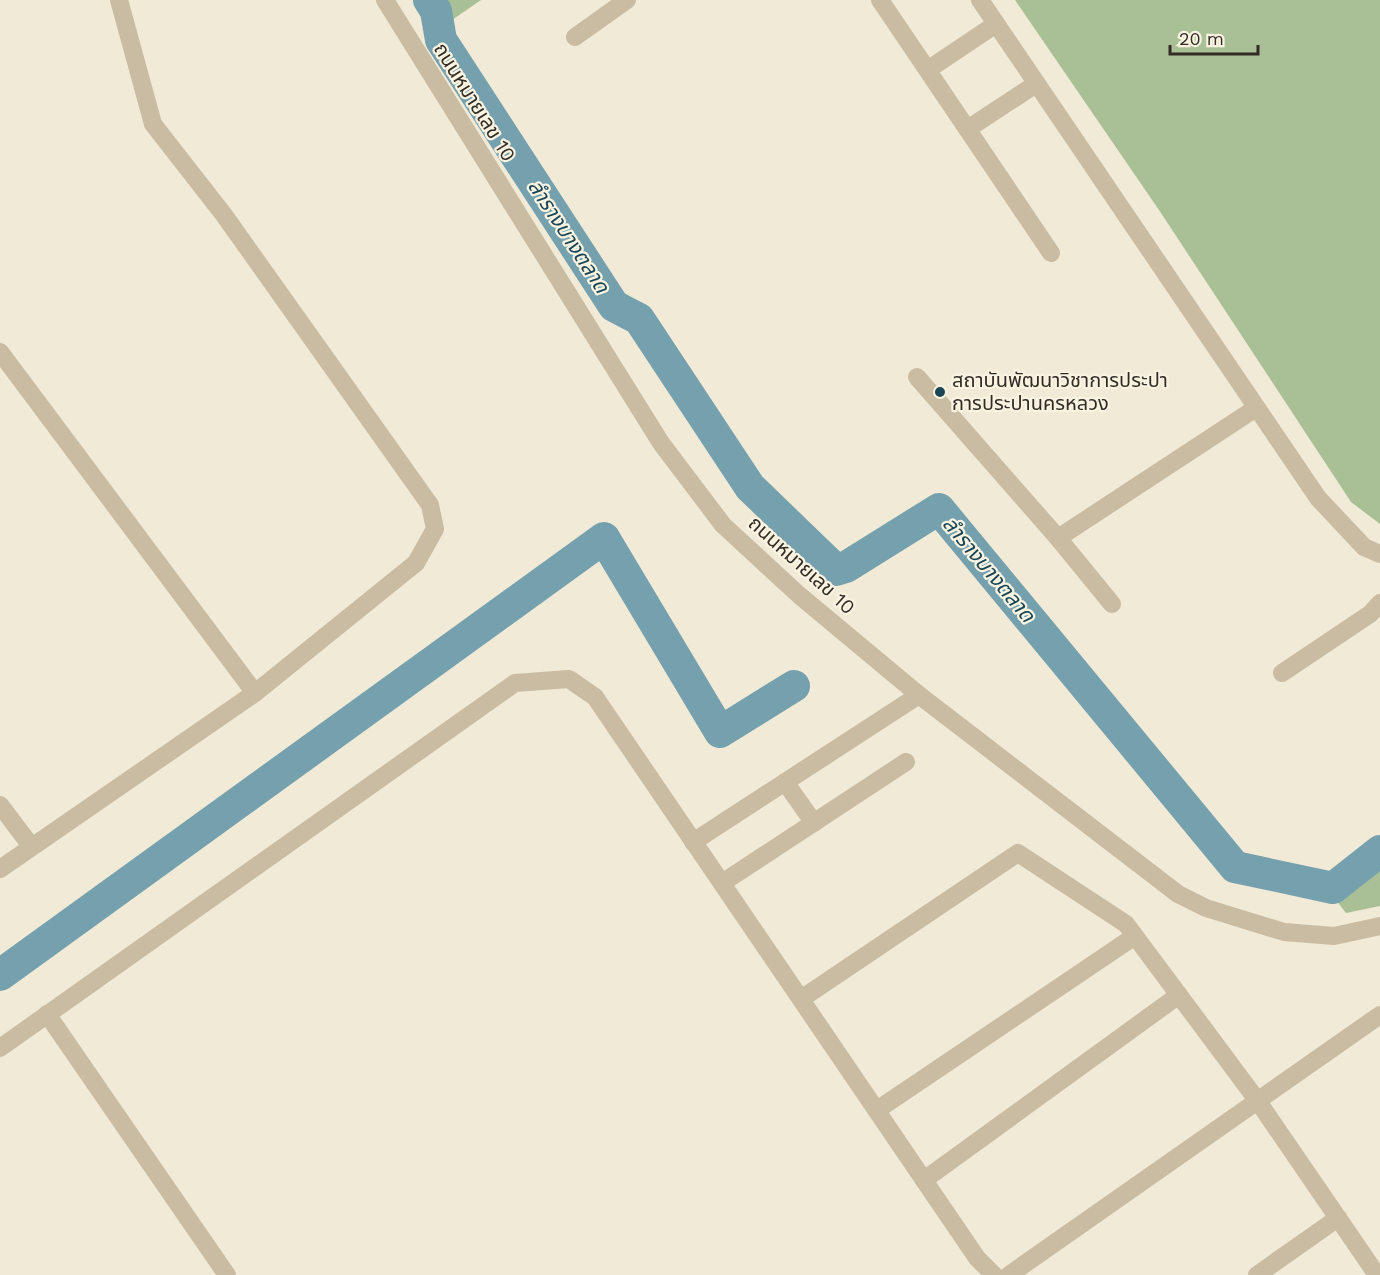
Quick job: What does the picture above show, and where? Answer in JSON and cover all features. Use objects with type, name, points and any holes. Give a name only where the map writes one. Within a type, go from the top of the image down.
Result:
[{"type":"street","points":[[0,869],[255,693],[416,563],[435,529],[430,505],[224,215],[153,124],[119,0]]},
{"type":"street","name":"ถนนหมายเลข 10","points":[[385,0],[655,433],[723,525],[774,572],[919,695],[1178,894],[1206,908],[1284,932],[1334,936],[1380,926]]},
{"type":"street","points":[[575,37],[627,0]]},
{"type":"street","points":[[880,0],[969,128],[1051,253]]},
{"type":"street","points":[[980,0],[1318,498],[1364,547],[1380,554]]},
{"type":"street","points":[[929,69],[996,24]]},
{"type":"street","points":[[969,128],[1036,84]]},
{"type":"street","points":[[0,352],[255,693]]},
{"type":"street","points":[[917,377],[1058,538],[1112,604]]},
{"type":"street","points":[[1058,538],[1256,408]]},
{"type":"street","points":[[1282,673],[1370,614],[1380,603]]},
{"type":"street","points":[[0,1048],[515,683],[569,679],[595,697],[977,1258],[994,1275]]},
{"type":"street","points":[[693,842],[919,695]]},
{"type":"street","points":[[722,883],[906,762]]},
{"type":"street","points":[[785,782],[814,822]]},
{"type":"street","points":[[0,805],[31,846]]},
{"type":"street","points":[[801,999],[1018,853],[1126,924],[1257,1100],[1377,1275]]},
{"type":"street","points":[[877,1110],[1135,936]]},
{"type":"street","points":[[924,1180],[1179,995]]},
{"type":"street","points":[[47,1014],[227,1275]]},
{"type":"street","points":[[1008,1275],[1380,1015]]},
{"type":"street","points":[[1257,1275],[1338,1218]]},
{"type":"green space","points":[[441,0],[481,0],[452,20]]},
{"type":"green space","points":[[1015,0],[1380,0],[1380,524],[1351,502],[1161,213]]},
{"type":"green space","points":[[1380,867],[1380,906],[1346,913],[1336,900]]},
{"type":"waterway","name":"ลำรางบางตลาด","points":[[429,0],[436,11],[441,40],[614,306],[639,319],[750,487],[836,570],[846,567],[939,509],[1235,867],[1333,888],[1380,851]]},
{"type":"waterway","points":[[0,975],[604,538],[720,732],[794,686]]},
{"type":"place","name":"สถาบันพัฒนาวิชาการประปา การประปานครหลวง","points":[[940,392]]}]
